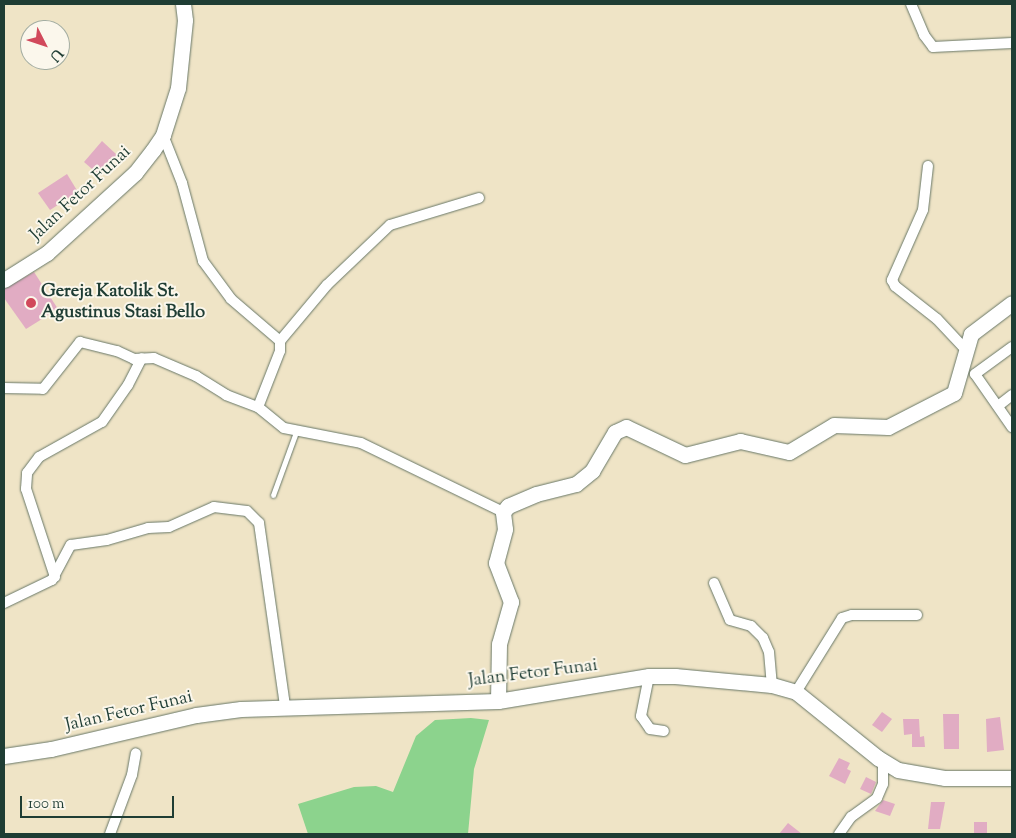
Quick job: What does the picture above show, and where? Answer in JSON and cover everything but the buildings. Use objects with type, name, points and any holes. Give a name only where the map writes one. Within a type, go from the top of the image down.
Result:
[{"type":"street","name":"Jalan Fetor Funai","points":[[4,280],[47,253],[135,173],[163,135],[178,88],[185,20],[183,4]]},
{"type":"street","points":[[911,4],[924,35],[933,47],[1012,43]]},
{"type":"street","points":[[163,135],[182,183],[203,262],[231,299],[280,341]]},
{"type":"street","points":[[928,166],[923,210],[892,280],[895,286],[937,319],[968,352]]},
{"type":"street","points":[[258,408],[280,351],[280,341],[327,285],[390,225],[479,198]]},
{"type":"street","points":[[502,512],[527,497],[576,484],[592,471],[620,428],[632,428],[685,455],[740,441],[789,452],[834,424],[888,427],[954,393],[968,352],[968,339],[974,330],[1012,303]]},
{"type":"street","points":[[4,388],[43,389],[80,342],[117,351],[134,360],[150,357],[168,364],[226,395],[258,408],[284,428],[296,432],[361,443],[502,512]]},
{"type":"street","points":[[1012,346],[975,374],[1012,427]]},
{"type":"street","points":[[55,577],[26,489],[27,473],[39,457],[102,422],[128,385],[142,358]]},
{"type":"street","points":[[998,406],[1012,395]]},
{"type":"street","points":[[4,603],[55,577],[71,545],[107,540],[148,528],[169,527],[214,506],[236,508],[252,514],[259,523],[269,577],[270,614],[285,706]]},
{"type":"street","points":[[498,701],[499,644],[511,602],[510,593],[496,568],[505,529],[502,512]]},
{"type":"street","points":[[714,583],[730,620],[752,626],[763,638],[769,652],[772,685]]},
{"type":"street","points":[[796,692],[819,651],[842,618],[852,615],[917,615]]},
{"type":"street","name":"Jalan Fetor Funai","points":[[4,756],[51,749],[196,715],[285,706],[498,701],[649,676],[772,685],[796,692],[898,770],[929,777],[1012,778]]},
{"type":"street","points":[[649,676],[641,716],[650,728],[664,732]]},
{"type":"street","points":[[110,834],[132,775],[136,753]]},
{"type":"street","points":[[839,834],[851,817],[877,798],[882,784],[884,761]]},
{"type":"lane","points":[[273,495],[296,432]]},
{"type":"green space","points":[[471,718],[489,720],[474,769],[468,834],[308,834],[298,804],[354,787],[376,786],[393,792],[416,736],[435,720]]},
{"type":"place","name":"Gereja Katolik St. Agustinus Stasi Bello","points":[[31,303]]}]
